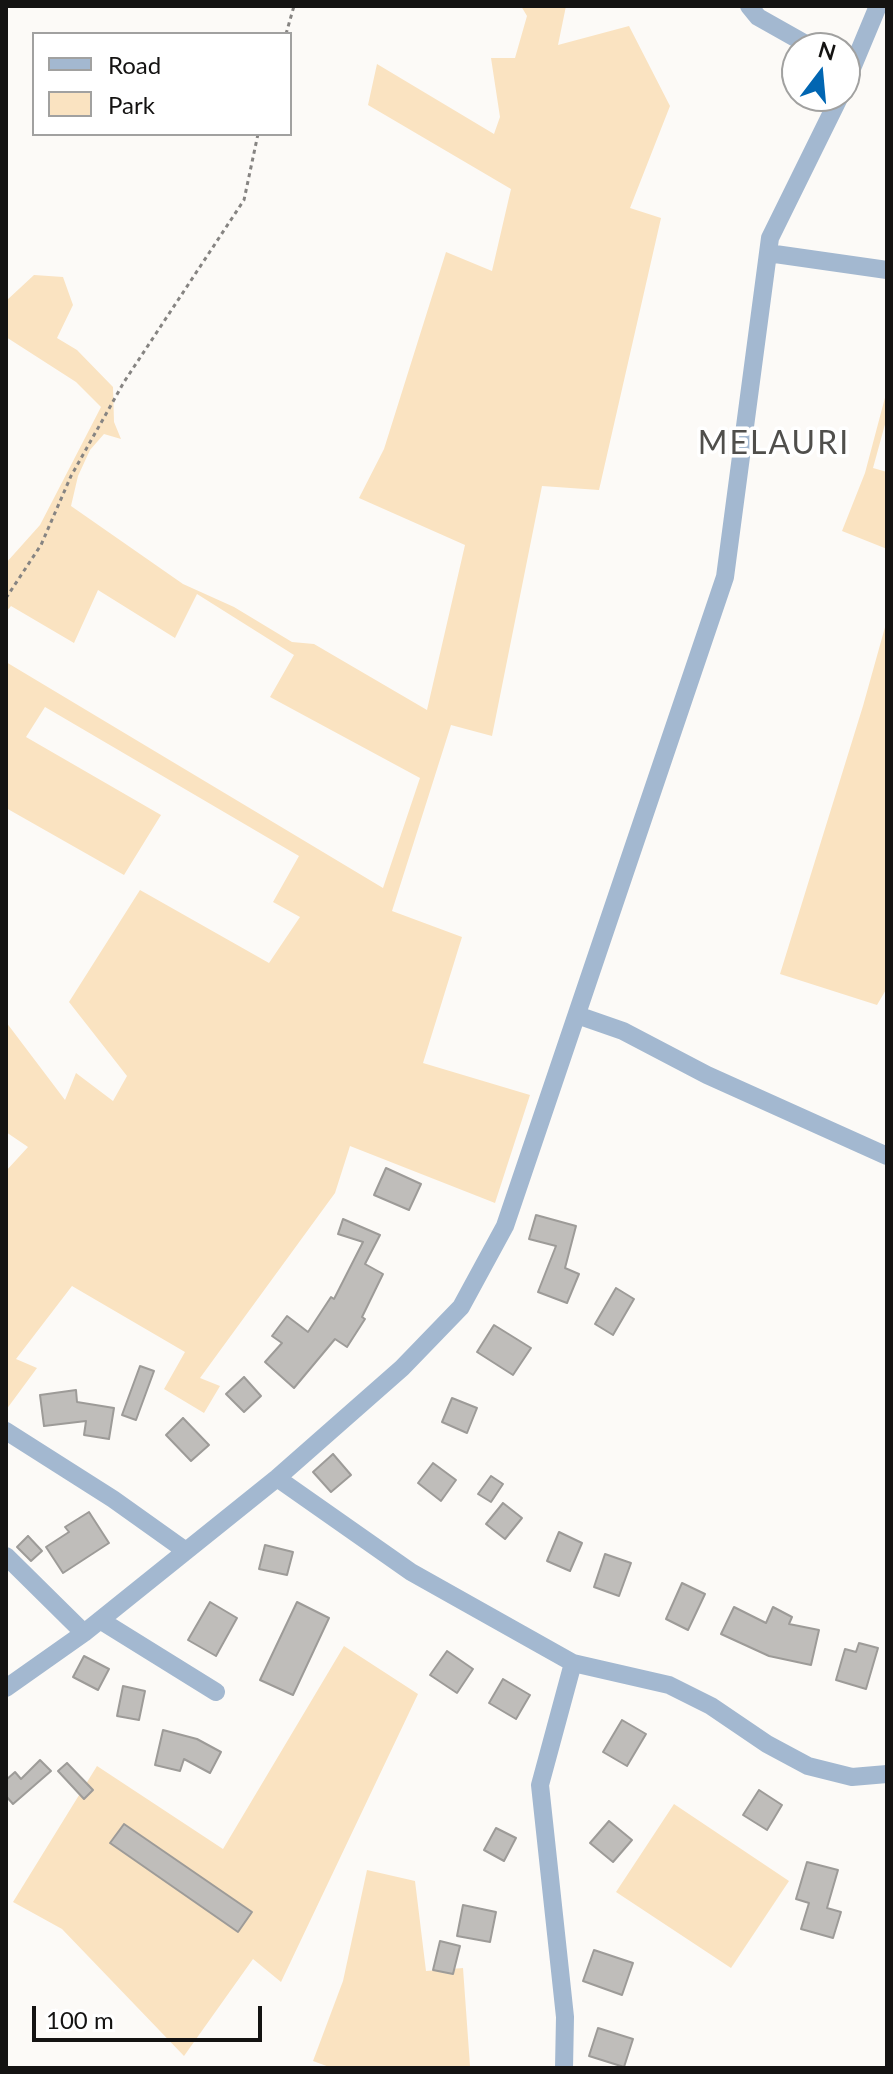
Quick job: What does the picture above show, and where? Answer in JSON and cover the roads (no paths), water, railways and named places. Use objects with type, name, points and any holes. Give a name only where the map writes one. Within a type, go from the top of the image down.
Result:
[{"type":"street","points":[[749,6],[758,17],[785,32]]},
{"type":"street","points":[[861,44],[878,6]]},
{"type":"street","points":[[6,1688],[84,1633],[277,1478],[402,1368],[461,1307],[505,1226],[725,577],[770,238],[832,112]]},
{"type":"street","points":[[768,253],[887,270]]},
{"type":"street","points":[[577,1015],[623,1031],[707,1075],[887,1156]]},
{"type":"street","points":[[6,1431],[113,1499],[186,1551]]},
{"type":"street","points":[[277,1478],[411,1572],[573,1663],[669,1685],[711,1706],[767,1744],[808,1766],[852,1777],[887,1774]]},
{"type":"street","points":[[6,1556],[84,1633]]},
{"type":"street","points":[[100,1620],[216,1692]]},
{"type":"street","points":[[564,2068],[565,2017],[540,1785],[573,1663]]},
{"type":"district","name":"MELAURI","points":[[774,444]]}]
